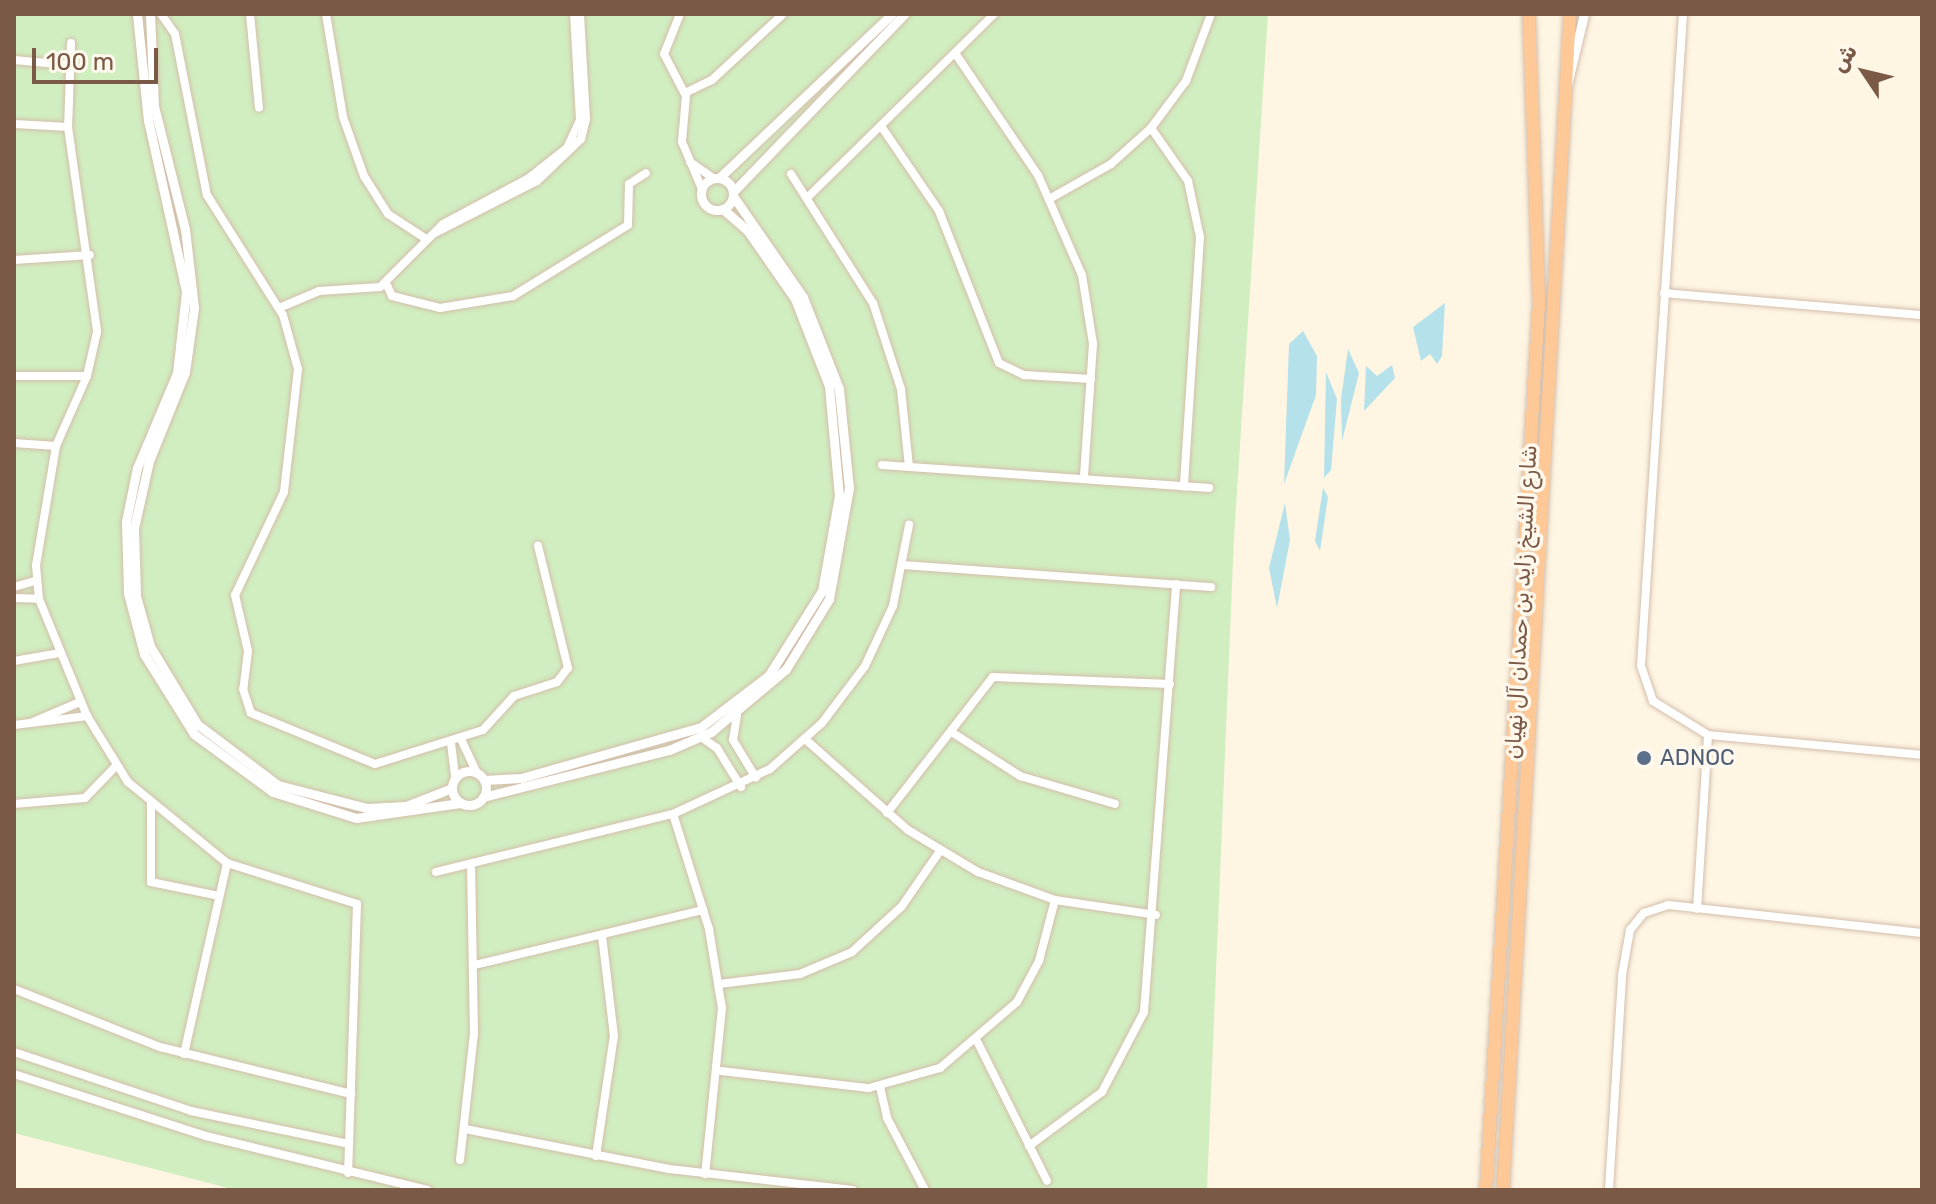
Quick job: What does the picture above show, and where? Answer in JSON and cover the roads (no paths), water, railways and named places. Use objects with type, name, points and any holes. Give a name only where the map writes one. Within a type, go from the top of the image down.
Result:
[{"type":"highway","name":"شارع الشيخ زايد بن حمدان آل نهيان","points":[[1503,1190],[1570,14]]},
{"type":"highway","name":"شارع الشيخ زايد بن حمدان آل نهيان","points":[[1486,1190],[1539,288],[1528,16]]},
{"type":"street","points":[[137,14],[148,120],[186,292],[177,373],[137,468],[126,521],[128,593],[144,654],[194,734],[273,792],[369,818],[460,803],[701,737],[737,715],[797,655],[829,599],[845,532],[849,466],[841,399],[821,333],[793,279],[733,194],[690,161]]},
{"type":"street","points":[[150,14],[154,106],[185,229],[194,300],[185,372],[149,461],[134,528],[136,596],[150,646],[197,724],[278,785],[367,808],[406,806],[453,783],[638,749],[701,727],[769,675],[819,599],[839,496],[829,386],[795,299],[747,230],[723,209],[706,206],[681,135],[685,93],[664,54],[680,14]]},
{"type":"street","points":[[161,14],[175,34],[207,195],[279,308],[296,355],[298,399],[281,503],[236,585],[235,614],[248,651],[248,707],[269,726],[360,761],[393,763],[489,726],[520,692],[557,682],[568,668],[538,546]]},
{"type":"street","points":[[250,14],[259,108]]},
{"type":"street","points":[[326,14],[343,117],[364,176],[388,214],[430,236]]},
{"type":"street","points":[[279,308],[319,291],[365,293],[386,283],[430,236],[529,178],[575,137],[574,14]]},
{"type":"street","points":[[430,236],[537,181],[577,145],[586,119],[580,14]]},
{"type":"street","points":[[685,93],[712,80],[783,14]]},
{"type":"street","points":[[702,189],[892,14]]},
{"type":"street","points":[[723,209],[733,194],[904,14]]},
{"type":"street","points":[[809,196],[994,14]]},
{"type":"street","points":[[1051,198],[1111,164],[1151,128],[1186,81],[1211,14]]},
{"type":"street","points":[[1565,88],[1584,14]]},
{"type":"street","points":[[1683,14],[1641,666],[1653,701],[1708,735],[1922,755]]},
{"type":"street","points":[[71,43],[68,127],[97,316],[87,376],[56,446],[35,581],[39,599],[87,716],[115,767],[151,803],[227,863],[357,904],[348,1173]]},
{"type":"street","points":[[955,53],[1051,198],[1090,303],[1091,379],[1084,477]]},
{"type":"street","points":[[14,60],[69,65]]},
{"type":"street","points":[[14,124],[68,127]]},
{"type":"street","points":[[881,126],[939,211],[999,363],[1014,374],[1091,379]]},
{"type":"street","points":[[1151,128],[1183,170],[1200,237],[1184,486]]},
{"type":"street","points":[[386,283],[397,298],[449,309],[513,296],[628,225],[629,184],[646,173]]},
{"type":"street","points":[[791,174],[809,196],[861,277],[890,345],[909,466]]},
{"type":"street","points":[[14,260],[90,255]]},
{"type":"street","points":[[1664,293],[1922,315]]},
{"type":"street","points":[[14,376],[87,376]]},
{"type":"street","points":[[14,443],[56,446]]},
{"type":"street","points":[[882,465],[1209,488]]},
{"type":"street","points":[[436,872],[673,814],[756,778],[805,739],[869,659],[903,565],[909,525]]},
{"type":"street","points":[[903,565],[1211,587]]},
{"type":"street","points":[[14,587],[35,581]]},
{"type":"street","points":[[1029,1146],[1081,1113],[1126,1055],[1148,997],[1156,915],[1176,584]]},
{"type":"street","points":[[14,598],[39,599]]},
{"type":"street","points":[[14,661],[60,653]]},
{"type":"street","points":[[887,813],[953,733],[988,680],[1004,673],[1170,684]]},
{"type":"street","points":[[32,723],[80,702]]},
{"type":"street","points":[[737,715],[732,734],[756,778]]},
{"type":"street","points":[[14,725],[87,716]]},
{"type":"street","points":[[953,733],[1020,776],[1115,804]]},
{"type":"street","points":[[1697,909],[1708,735]]},
{"type":"street","points":[[701,737],[728,763],[741,787]]},
{"type":"street","points":[[461,739],[480,777],[483,797]]},
{"type":"street","points":[[805,739],[887,813],[940,851],[1055,900],[1156,915]]},
{"type":"street","points":[[451,743],[453,783],[460,803]]},
{"type":"street","points":[[728,763],[741,755]]},
{"type":"street","points":[[14,804],[85,798],[115,767]]},
{"type":"street","points":[[151,803],[151,882],[219,896]]},
{"type":"street","points":[[673,814],[703,910],[719,984],[721,1071],[705,1174]]},
{"type":"street","points":[[719,984],[800,974],[852,952],[891,919],[940,851]]},
{"type":"street","points":[[184,1054],[227,863]]},
{"type":"street","points":[[460,1160],[465,1129],[475,965],[471,864]]},
{"type":"street","points":[[721,1071],[880,1087],[925,1075],[978,1043],[1029,984],[1055,900]]},
{"type":"street","points":[[1609,1190],[1630,930],[1657,906],[1922,933]]},
{"type":"street","points":[[475,965],[703,910]]},
{"type":"street","points":[[596,1156],[614,1036],[602,935]]},
{"type":"street","points":[[14,989],[184,1054],[351,1094]]},
{"type":"street","points":[[978,1043],[1047,1181]]},
{"type":"street","points":[[14,1052],[191,1111],[349,1144]]},
{"type":"street","points":[[14,1074],[348,1173],[427,1190]]},
{"type":"street","points":[[880,1087],[887,1118],[925,1190]]},
{"type":"street","points":[[465,1129],[705,1174],[853,1190]]},
{"type":"water","points":[[1445,303],[1442,356],[1437,364],[1430,354],[1421,361],[1413,327]]},
{"type":"water","points":[[1303,331],[1317,356],[1316,395],[1284,484],[1289,344]]},
{"type":"water","points":[[1348,349],[1359,373],[1342,441],[1341,399]]},
{"type":"water","points":[[1392,365],[1395,378],[1364,411],[1366,366],[1377,376]]},
{"type":"water","points":[[1326,372],[1337,399],[1331,470],[1324,478]]},
{"type":"water","points":[[1323,488],[1328,497],[1320,551],[1315,541]]},
{"type":"water","points":[[1285,503],[1290,540],[1277,608],[1269,568]]},
{"type":"place","name":"ADNOC","points":[[1644,758]]}]
